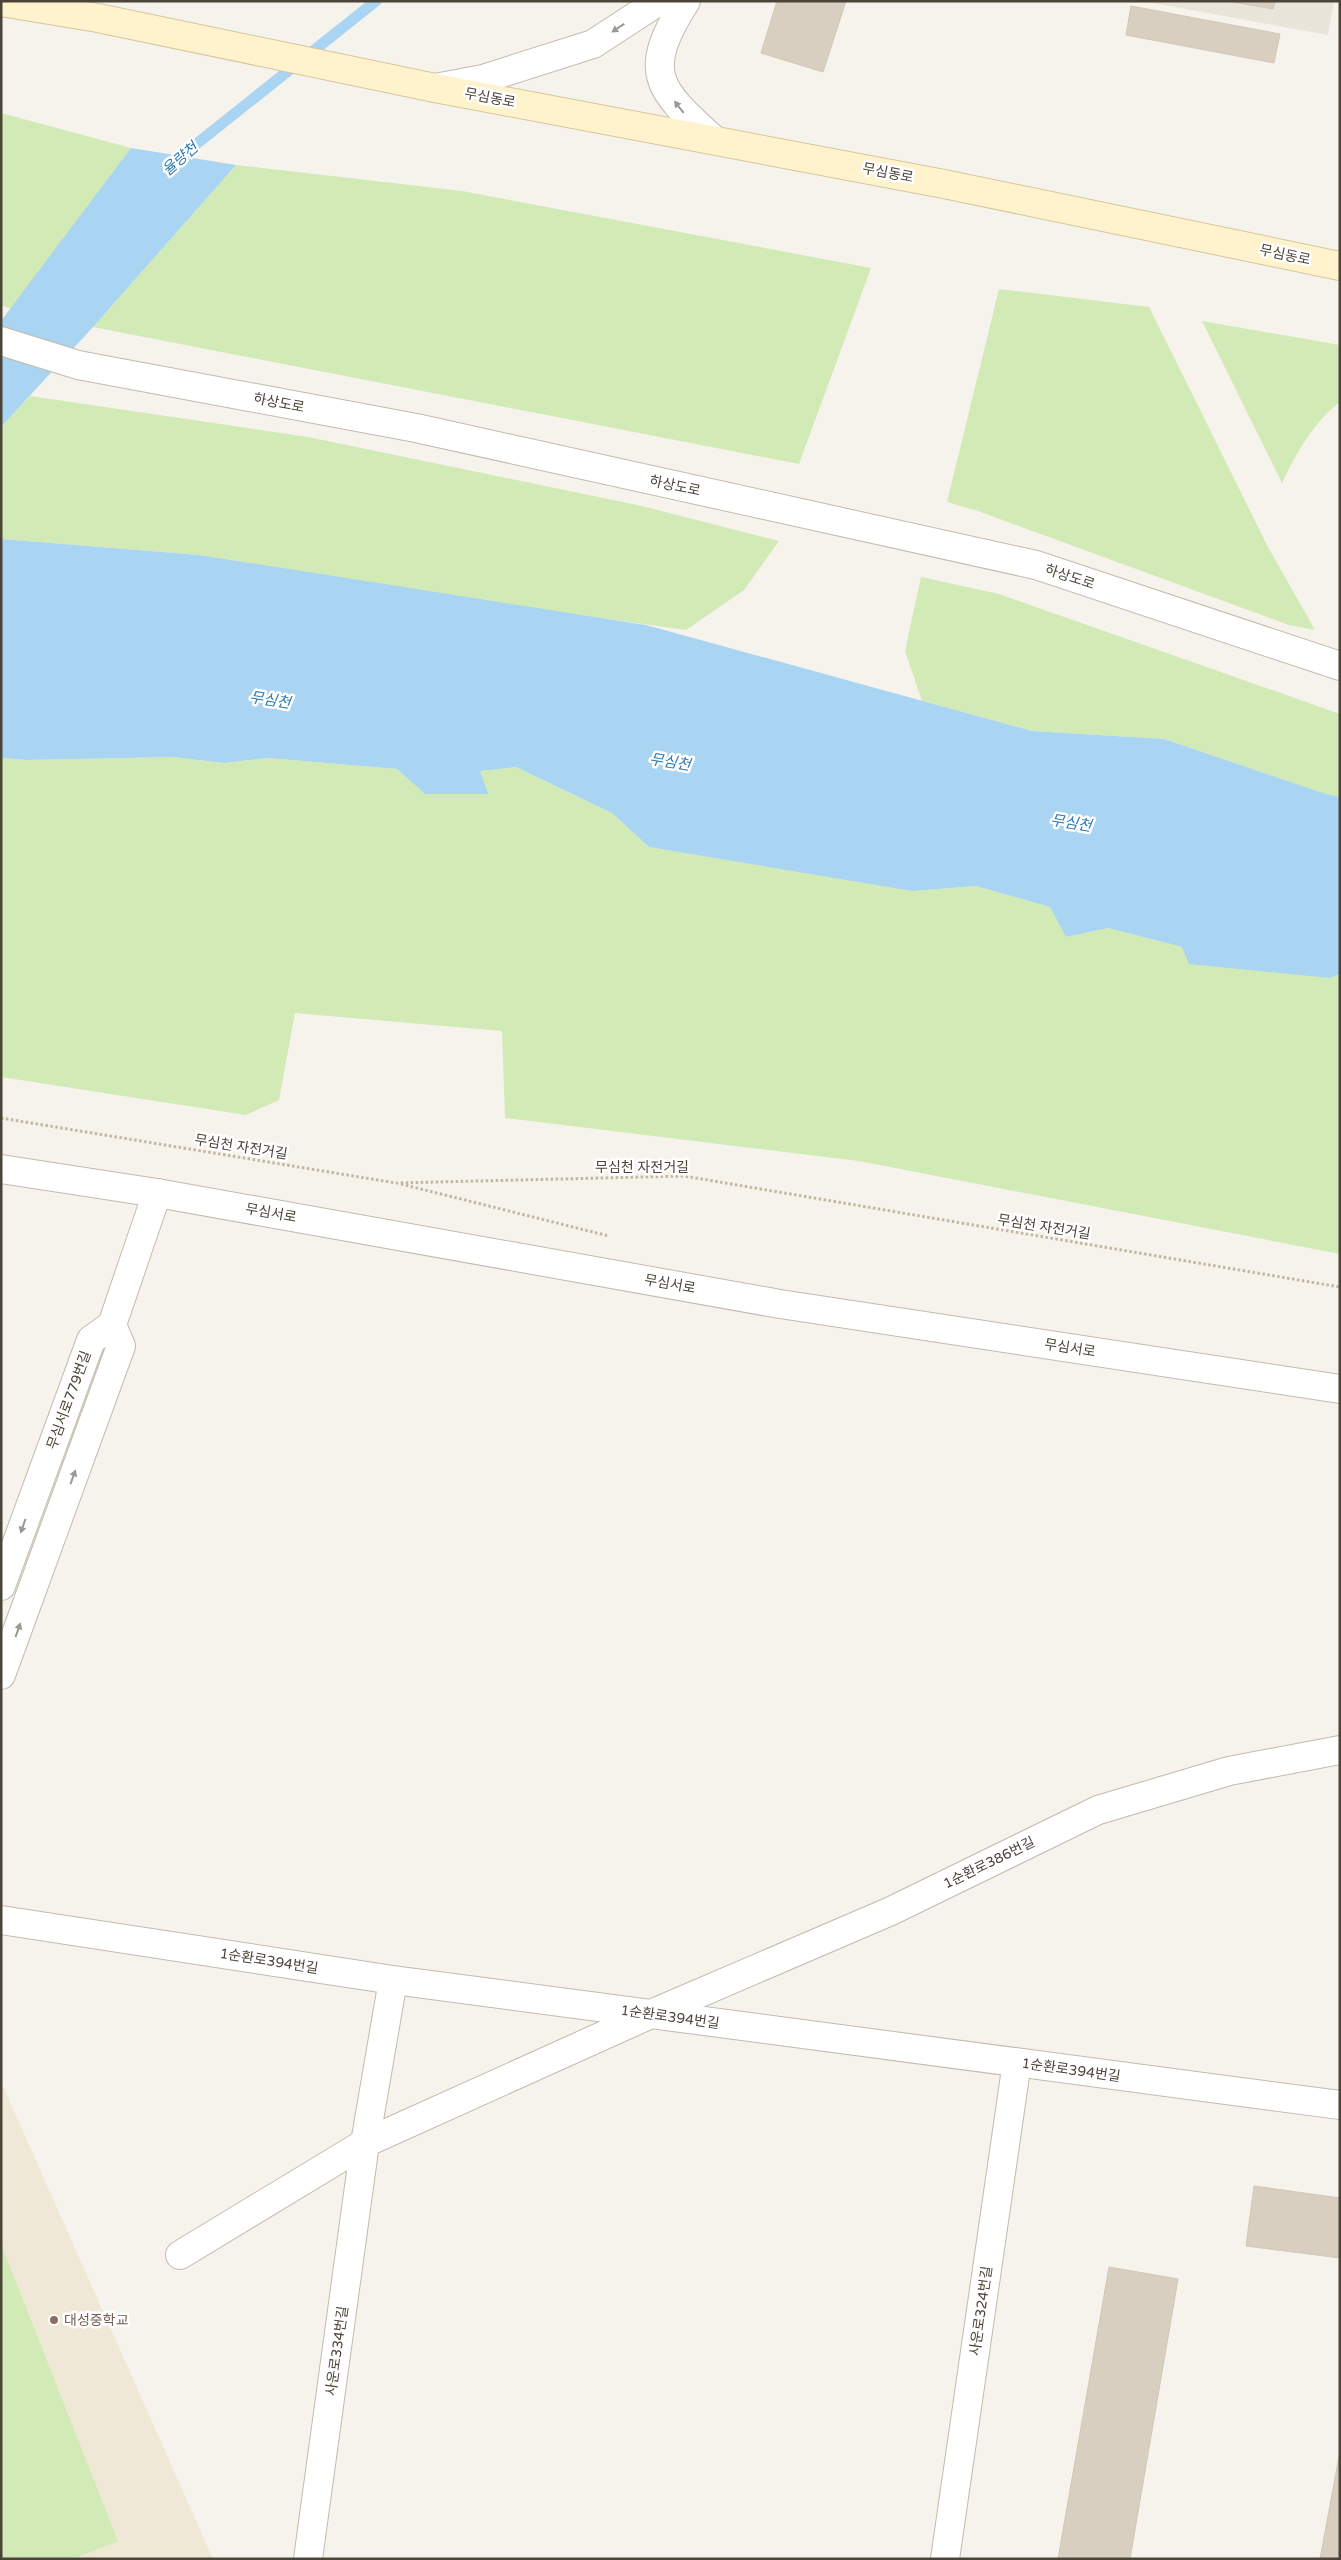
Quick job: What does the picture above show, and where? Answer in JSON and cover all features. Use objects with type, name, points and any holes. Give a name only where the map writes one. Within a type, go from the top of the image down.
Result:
[{"type":"main road","points":[[1,2],[89,10]]},
{"type":"main road","name":"무심동로","points":[[89,10],[435,88],[944,184],[1340,266]]},
{"type":"street","points":[[435,88],[483,79],[593,44],[659,1]]},
{"type":"street","points":[[686,1],[667,32],[659,54],[659,76],[678,108],[714,140]]},
{"type":"street","name":"하상도로","points":[[1,341],[78,365],[416,428],[1036,566],[1340,666]]},
{"type":"street","name":"무심서로","points":[[1,1169],[157,1193],[780,1304],[1340,1389]]},
{"type":"street","points":[[1,1676],[121,1346],[112,1325],[157,1193]]},
{"type":"street","name":"무심서로779번길","points":[[1,1586],[91,1340],[112,1325]]},
{"type":"street","name":"1순환로386번길","points":[[365,2143],[651,2014],[891,1911],[1098,1810],[1229,1771],[1340,1750]]},
{"type":"street","name":"1순환로394번길","points":[[1,1920],[393,1980],[1340,2105]]},
{"type":"street","name":"사운로334번길","points":[[308,2559],[365,2143],[393,1980]]},
{"type":"street","name":"사운로324번길","points":[[945,2559],[1017,2062]]},
{"type":"street","points":[[180,2255],[365,2143]]},
{"type":"path","name":"무심천 자전거길","points":[[1,1118],[396,1183],[684,1176],[1340,1287]]},
{"type":"shaded area","points":[[1142,1],[1334,1],[1328,35]]},
{"type":"shaded area","name":"대성중학교","points":[[1,2082],[213,2559],[1,2559]]},
{"type":"green space","points":[[1,113],[131,148],[12,309],[1,305]]},
{"type":"green space","points":[[236,165],[462,191],[871,268],[799,464],[93,327]]},
{"type":"green space","points":[[999,289],[1149,307],[1268,547],[1315,630],[1289,625],[978,511],[947,502]]},
{"type":"green space","points":[[1202,321],[1340,345],[1340,402],[1330,410],[1306,439],[1282,483]]},
{"type":"green space","points":[[30,396],[308,437],[642,506],[779,541],[744,590],[686,630],[440,595],[199,555],[1,539],[1,427]]},
{"type":"green space","points":[[921,577],[999,594],[1340,714],[1340,797],[1326,794],[1164,739],[1032,731],[922,701],[905,651]]},
{"type":"green space","points":[[173,757],[224,763],[268,758],[397,769],[425,794],[487,794],[480,771],[516,767],[612,813],[649,847],[912,891],[976,886],[1050,907],[1066,937],[1108,928],[1182,947],[1330,978],[1340,974],[1340,1254],[859,1161],[505,1118],[502,1031],[295,1013],[279,1100],[246,1115],[1,1077],[1,758],[26,760]]},
{"type":"green space","points":[[1,2244],[118,2541],[73,2559],[1,2559]]},
{"type":"water","points":[[131,148],[236,165],[93,327],[1,427],[1,321]]},
{"type":"water","name":"무심천","points":[[1,539],[199,555],[646,625],[1032,731],[1164,739],[1326,794],[1340,797],[1340,974],[1330,978],[1189,964],[1182,947],[1108,928],[1066,937],[1050,907],[976,886],[912,891],[649,847],[612,813],[516,767],[480,771],[488,794],[425,794],[397,769],[268,758],[224,763],[173,757],[26,760],[1,758]]},
{"type":"building","points":[[777,1],[846,1],[823,72],[761,53]]},
{"type":"building","points":[[1227,1],[1275,1],[1273,9]]},
{"type":"building","points":[[1131,6],[1280,34],[1274,63],[1126,35]]},
{"type":"building","points":[[1254,2186],[1340,2198],[1340,2258],[1246,2246]]},
{"type":"building","points":[[1109,2267],[1178,2279],[1130,2559],[1058,2559]]},
{"type":"building","points":[[1340,2451],[1340,2559],[1320,2559]]},
{"type":"waterway","name":"율량천","points":[[170,165],[376,1]]},
{"type":"place","name":"대성중학교","points":[[54,2320]]}]
